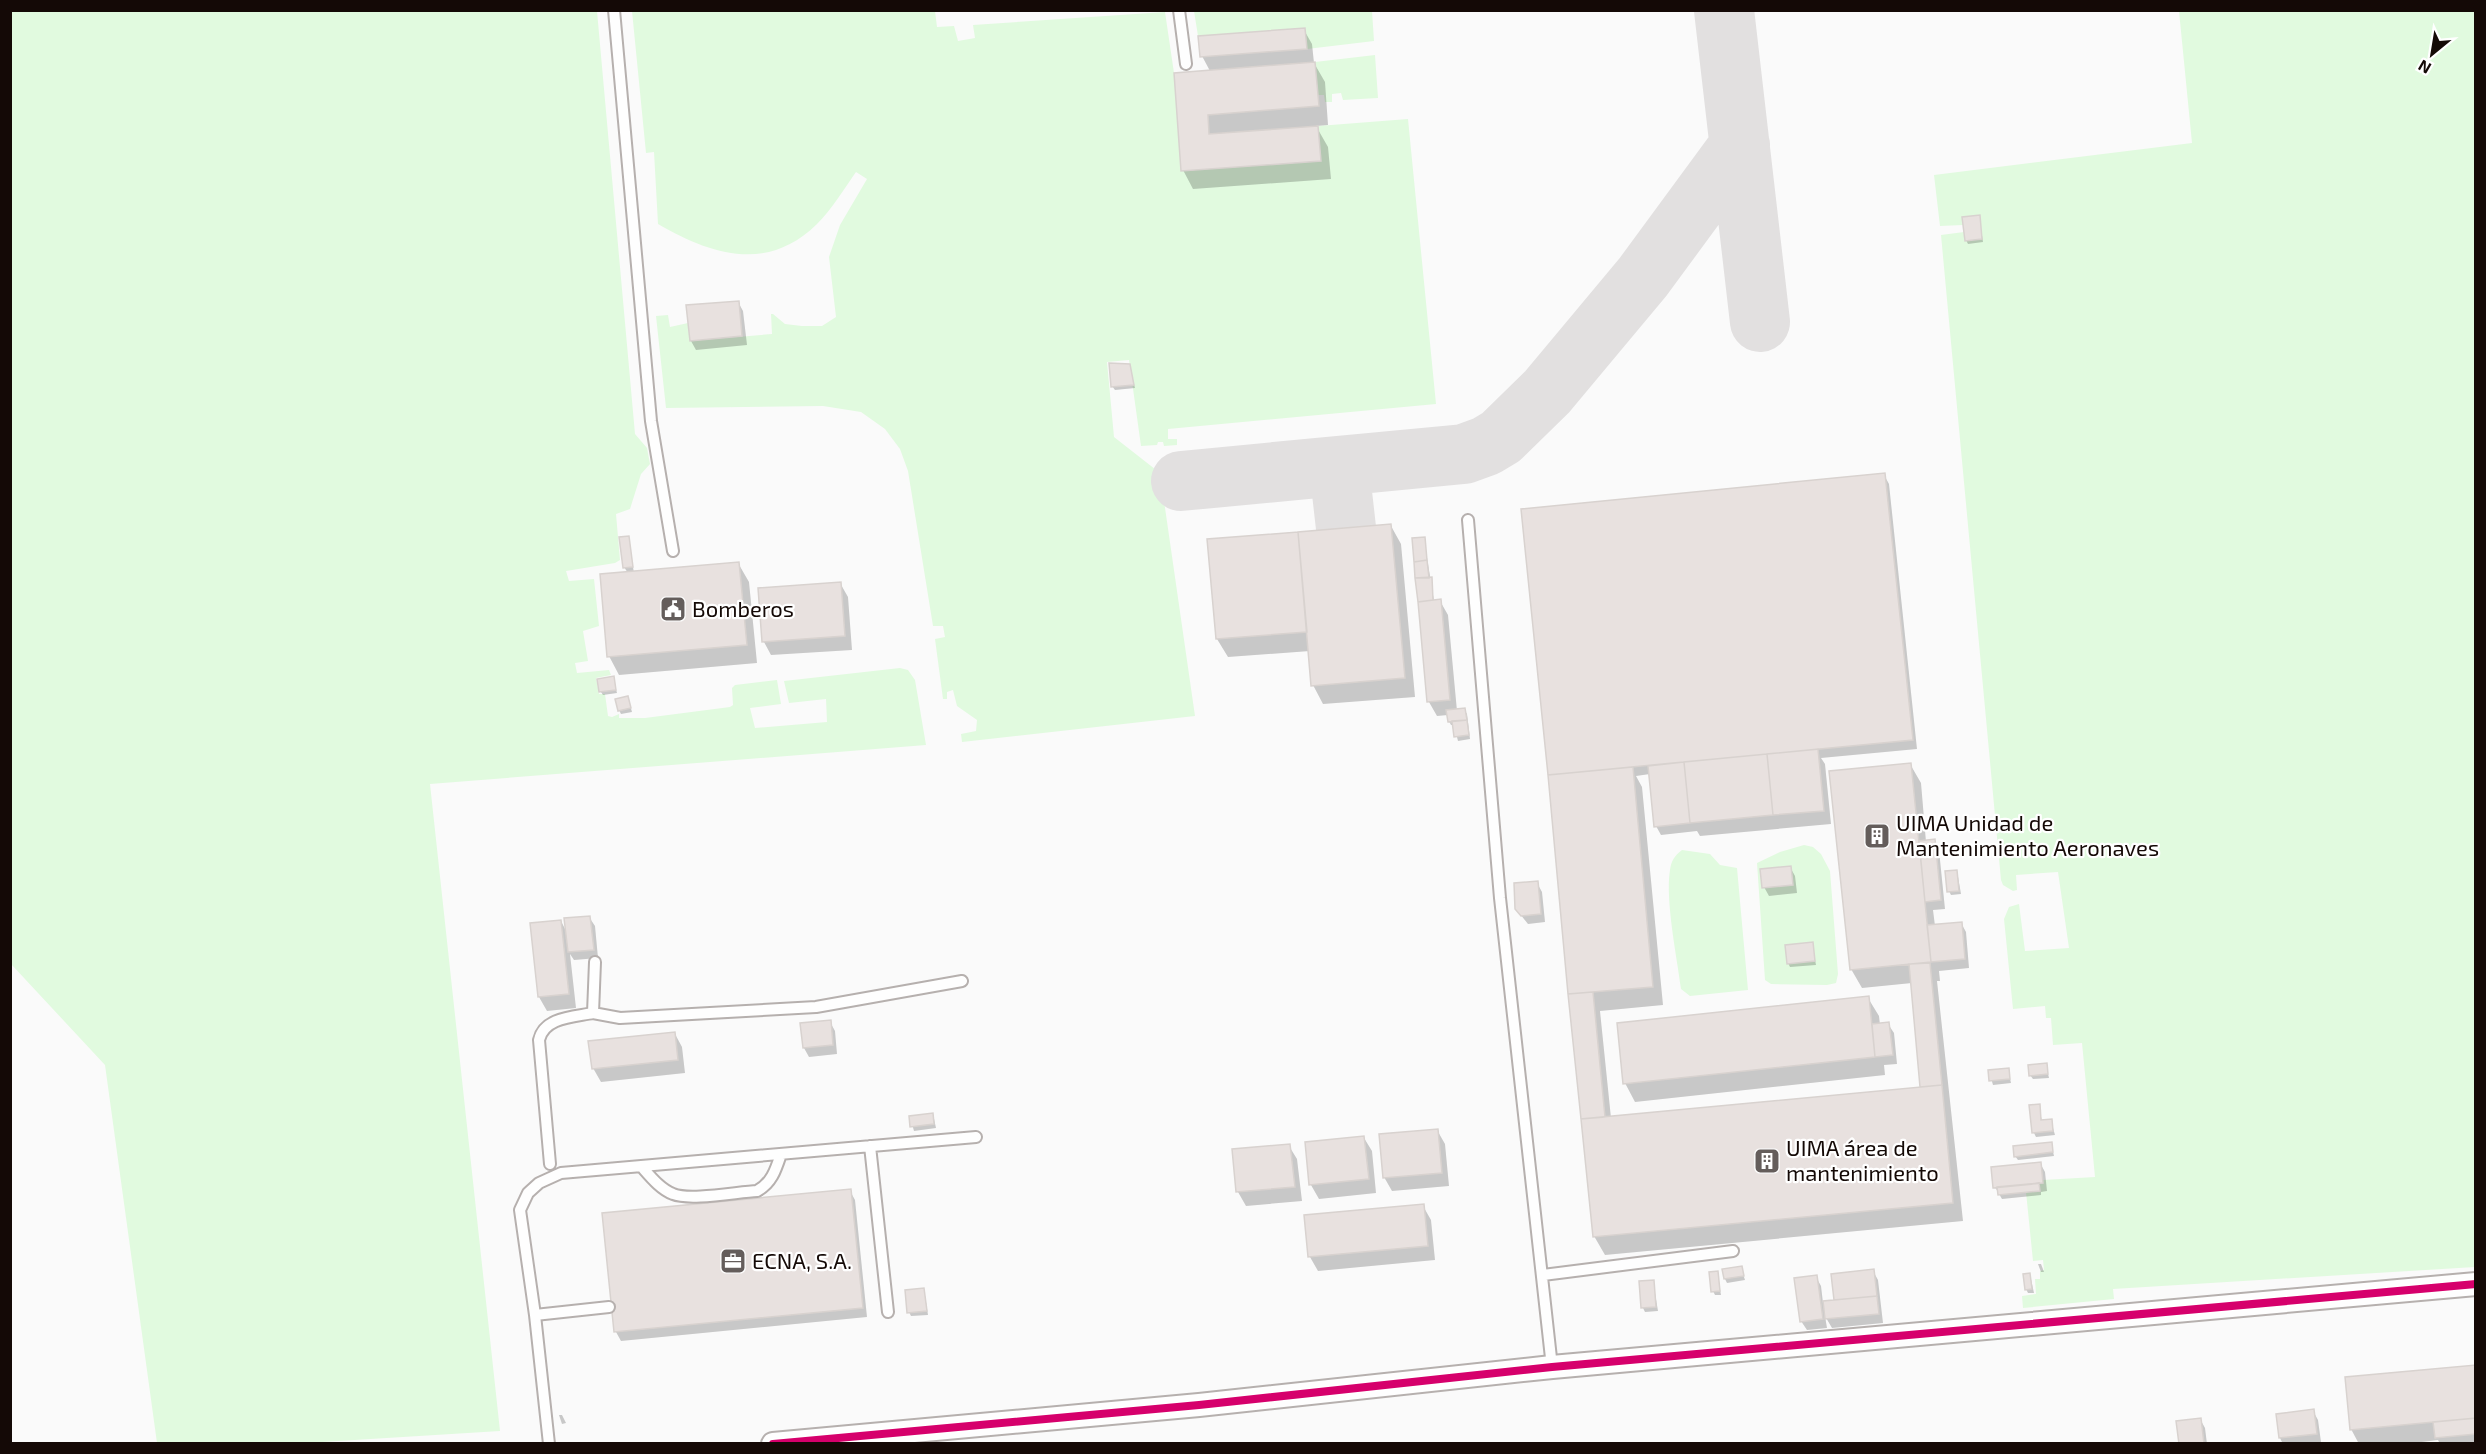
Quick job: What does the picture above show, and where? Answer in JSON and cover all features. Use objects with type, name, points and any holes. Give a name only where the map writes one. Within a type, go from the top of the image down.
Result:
[{"type":"street","points":[[773,1443],[1199,1405],[1552,1367],[2475,1284]]},
{"type":"lane","points":[[614,10],[651,421],[673,551]]},
{"type":"lane","points":[[1179,10],[1186,64]]},
{"type":"lane","points":[[1468,520],[1500,898],[1552,1367]]},
{"type":"lane","points":[[593,1014],[595,962]]},
{"type":"lane","points":[[561,1173],[554,1170],[550,1164],[539,1040],[540,1033],[554,1022],[593,1014],[620,1018],[816,1007],[962,981]]},
{"type":"lane","points":[[539,1183],[561,1173],[976,1137]]},
{"type":"lane","points":[[870,1146],[888,1312]]},
{"type":"lane","points":[[641,1166],[662,1187],[672,1194],[685,1197],[758,1191],[765,1187],[772,1178],[781,1154]]},
{"type":"lane","points":[[549,1443],[535,1315],[520,1210],[528,1193],[539,1183],[550,1164]]},
{"type":"lane","points":[[1543,1275],[1733,1251]]},
{"type":"lane","points":[[535,1315],[609,1307]]},
{"type":"green space","points":[[11,10],[597,11],[635,434],[647,448],[650,464],[641,474],[630,509],[616,514],[620,560],[615,563],[566,571],[569,581],[594,579],[599,626],[583,631],[588,661],[575,663],[577,673],[609,670],[611,675],[596,678],[599,694],[605,694],[608,716],[619,714],[619,718],[645,718],[730,707],[733,705],[732,688],[735,685],[777,680],[781,704],[750,708],[755,728],[827,722],[826,699],[789,703],[784,681],[900,668],[908,670],[915,680],[926,745],[430,784],[500,1431],[306,1443],[157,1443],[105,1065],[11,964]]},
{"type":"green space","points":[[632,11],[935,11],[937,27],[954,26],[958,41],[975,38],[973,25],[1165,12],[1174,73],[1181,170],[1321,161],[1318,126],[1408,119],[1436,404],[1168,429],[1168,439],[1177,439],[1177,445],[1164,446],[1163,442],[1158,442],[1157,445],[1141,446],[1129,360],[1107,362],[1114,437],[1160,473],[1195,716],[962,742],[961,734],[976,731],[977,720],[957,706],[953,690],[947,692],[947,699],[943,699],[935,639],[945,637],[943,626],[933,626],[908,471],[900,449],[885,429],[861,412],[823,406],[666,408],[656,316],[668,315],[670,327],[688,323],[690,341],[772,334],[771,314],[785,324],[802,326],[822,326],[836,317],[829,257],[840,225],[867,179],[856,172],[817,224],[798,239],[779,249],[759,254],[719,251],[678,235],[658,224],[654,152],[646,153]]},
{"type":"green space","points":[[1194,11],[1372,11],[1374,41],[1307,49],[1305,28],[1198,36]]},
{"type":"green space","points":[[2179,11],[2475,11],[2475,1267],[2113,1289],[2114,1299],[2023,1308],[2022,1296],[2036,1294],[2035,1279],[2040,1279],[2040,1271],[2044,1270],[2043,1260],[2033,1261],[2026,1192],[2039,1191],[2039,1183],[2043,1183],[2043,1180],[2095,1177],[2082,1043],[2053,1045],[2051,1018],[2046,1018],[2045,1006],[2013,1009],[2004,919],[2009,907],[2019,904],[2025,951],[2069,948],[2058,872],[2016,875],[2017,890],[2013,891],[2003,885],[2001,880],[1941,235],[1964,232],[1965,241],[1982,238],[1980,215],[1962,217],[1963,225],[1940,226],[1934,175],[2192,143]]},
{"type":"green space","points":[[1375,55],[1378,98],[1343,100],[1341,93],[1332,94],[1332,102],[1325,102],[1324,95],[1318,95],[1315,62]]},
{"type":"green space","points":[[1804,845],[1813,847],[1821,854],[1830,871],[1838,974],[1836,983],[1827,985],[1771,984],[1765,980],[1757,863],[1780,852]]},
{"type":"green space","points":[[1682,850],[1710,854],[1720,865],[1737,868],[1748,990],[1690,996],[1681,989],[1670,912],[1669,882],[1672,861]]},
{"type":"building","points":[[1305,28],[1307,49],[1200,57],[1198,36]]},
{"type":"building","points":[[1315,62],[1319,106],[1208,115],[1209,134],[1318,126],[1321,161],[1181,171],[1174,73]]},
{"type":"building","points":[[1980,215],[1982,239],[1965,241],[1962,217]]},
{"type":"building","points":[[739,301],[742,336],[690,341],[686,305]]},
{"type":"building","points":[[1109,363],[1130,364],[1134,385],[1111,387]]},
{"type":"building","points":[[1885,473],[1913,740],[1548,775],[1521,509]]},
{"type":"building","points":[[1391,524],[1405,678],[1311,686],[1298,532]]},
{"type":"building","points":[[1298,532],[1307,632],[1216,639],[1207,539]]},
{"type":"building","points":[[629,536],[633,567],[623,568],[619,537]]},
{"type":"building","points":[[1425,537],[1427,560],[1414,562],[1412,538]]},
{"type":"building","points":[[1427,560],[1429,578],[1415,578],[1414,562]]},
{"type":"building","name":"Bomberos","points":[[739,562],[747,645],[607,657],[600,574]]},
{"type":"building","points":[[1432,577],[1433,600],[1418,602],[1415,578]]},
{"type":"building","points":[[841,582],[845,636],[762,642],[758,588]]},
{"type":"building","points":[[1441,599],[1450,700],[1427,702],[1418,602]]},
{"type":"building","points":[[614,676],[616,690],[599,692],[597,679]]},
{"type":"building","points":[[628,696],[631,708],[618,711],[615,699]]},
{"type":"building","points":[[1465,708],[1467,720],[1448,722],[1446,710]]},
{"type":"building","points":[[1467,720],[1469,735],[1454,737],[1452,721]]},
{"type":"building","points":[[1818,749],[1824,811],[1773,815],[1767,754]]},
{"type":"building","points":[[1767,754],[1773,815],[1690,823],[1684,762]]},
{"type":"building","points":[[1684,762],[1690,823],[1654,827],[1648,766]]},
{"type":"building","name":"UIMA Unidad de Mantenimiento Aeronaves","points":[[1911,763],[1931,962],[1850,970],[1829,771]]},
{"type":"building","points":[[1633,767],[1653,987],[1568,994],[1548,775]]},
{"type":"building","points":[[1935,839],[1941,900],[1925,902],[1919,841]]},
{"type":"building","points":[[1791,866],[1793,885],[1762,888],[1760,869]]},
{"type":"building","points":[[1957,870],[1959,891],[1947,892],[1945,871]]},
{"type":"building","points":[[1538,881],[1541,914],[1521,916],[1515,909],[1514,883]]},
{"type":"building","points":[[590,916],[594,950],[568,952],[564,918]]},
{"type":"building","points":[[561,920],[569,994],[538,997],[530,923]]},
{"type":"building","points":[[1962,922],[1965,959],[1931,962],[1927,925]]},
{"type":"building","points":[[1813,942],[1815,961],[1787,964],[1785,945]]},
{"type":"building","points":[[1930,963],[1942,1085],[1920,1087],[1909,964]]},
{"type":"building","points":[[1593,992],[1605,1117],[1581,1119],[1568,994]]},
{"type":"building","points":[[1869,996],[1875,1057],[1623,1084],[1617,1023]]},
{"type":"building","points":[[831,1020],[833,1045],[803,1048],[800,1023]]},
{"type":"building","points":[[1889,1022],[1893,1055],[1875,1057],[1872,1024]]},
{"type":"building","points":[[675,1032],[678,1060],[592,1069],[588,1041]]},
{"type":"building","points":[[2047,1063],[2048,1074],[2029,1076],[2028,1065]]},
{"type":"building","points":[[2009,1068],[2010,1079],[1989,1081],[1988,1070]]},
{"type":"building","name":"UIMA área de mantenimiento","points":[[1942,1085],[1953,1203],[1593,1237],[1581,1119]]},
{"type":"building","points":[[2040,1104],[2041,1120],[2052,1119],[2053,1131],[2032,1133],[2029,1105]]},
{"type":"building","points":[[933,1113],[934,1124],[910,1127],[909,1116]]},
{"type":"building","points":[[1438,1129],[1442,1173],[1383,1178],[1379,1134]]},
{"type":"building","points":[[1364,1136],[1369,1179],[1309,1185],[1305,1142]]},
{"type":"building","points":[[2052,1142],[2053,1152],[2014,1157],[2013,1146]]},
{"type":"building","points":[[1290,1144],[1295,1187],[1236,1192],[1232,1149]]},
{"type":"building","points":[[2041,1162],[2043,1183],[1993,1188],[1991,1167]]},
{"type":"building","points":[[2039,1183],[2040,1191],[1998,1195],[1997,1187]]},
{"type":"building","name":"ECNA, S.A.","points":[[851,1189],[863,1308],[614,1332],[602,1213]]},
{"type":"building","points":[[1424,1204],[1428,1246],[1308,1257],[1304,1215]]},
{"type":"building","points":[[1742,1266],[1744,1276],[1724,1279],[1722,1269]]},
{"type":"building","points":[[1874,1269],[1877,1296],[1834,1300],[1831,1274]]},
{"type":"building","points":[[1718,1271],[1720,1291],[1711,1292],[1709,1272]]},
{"type":"building","points":[[2030,1273],[2032,1289],[2025,1290],[2023,1274]]},
{"type":"building","points":[[1817,1275],[1823,1319],[1800,1322],[1794,1278]]},
{"type":"building","points":[[1654,1280],[1656,1307],[1641,1308],[1639,1281]]},
{"type":"building","points":[[924,1288],[927,1311],[907,1313],[905,1290]]},
{"type":"building","points":[[1877,1296],[1879,1314],[1825,1319],[1823,1301]]},
{"type":"building","points":[[2476,1365],[2476,1418],[2350,1430],[2345,1377]]},
{"type":"building","points":[[2314,1409],[2317,1434],[2279,1438],[2276,1414]]},
{"type":"building","points":[[2201,1418],[2204,1444],[2179,1444],[2176,1421]]},
{"type":"building","points":[[2476,1418],[2476,1434],[2435,1438],[2433,1422]]},
{"type":"taxiway","points":[[1724,10],[1760,322]]},
{"type":"taxiway","points":[[1181,481],[1464,454],[1486,446],[1501,437],[1547,392],[1643,277],[1740,145]]},
{"type":"taxiway","points":[[1339,466],[1346,528]]},
{"type":"cycle path","points":[[773,1444],[1199,1405],[1552,1367],[2476,1284]]},
{"type":"place","name":"Bomberos","points":[[673,609]]},
{"type":"place","name":"UIMA Unidad de Mantenimiento Aeronaves","points":[[1877,836]]},
{"type":"place","name":"UIMA área de mantenimiento","points":[[1767,1161]]},
{"type":"place","name":"ECNA, S.A.","points":[[733,1261]]}]
